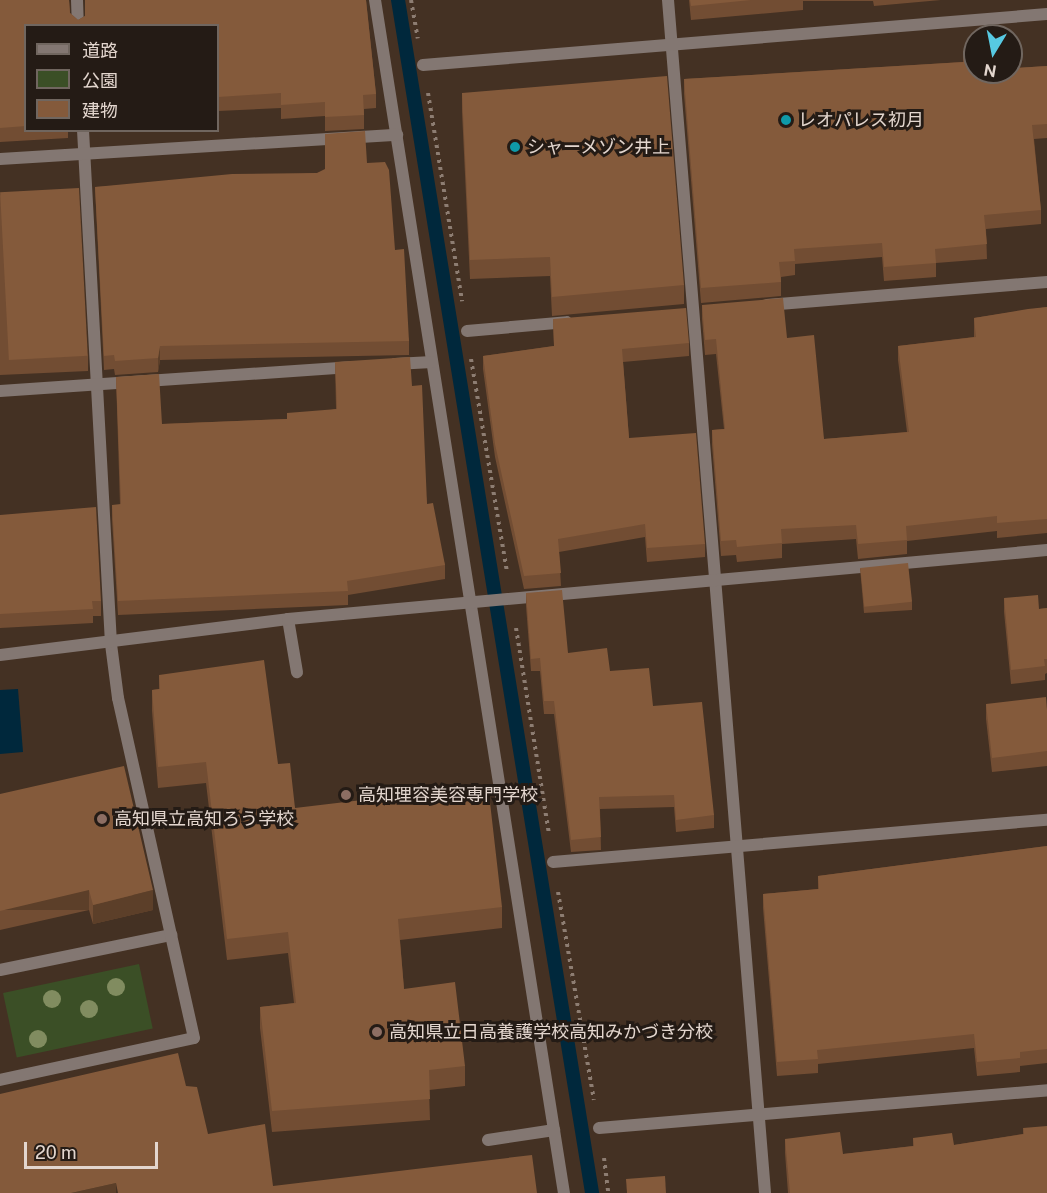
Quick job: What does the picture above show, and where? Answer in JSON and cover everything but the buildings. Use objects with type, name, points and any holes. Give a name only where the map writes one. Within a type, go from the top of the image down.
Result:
[{"type":"street","points":[[77,0],[78,24]]},
{"type":"street","points":[[375,0],[564,1193]]},
{"type":"street","points":[[668,0],[698,311],[714,576],[765,1193]]},
{"type":"street","points":[[423,65],[1047,14]]},
{"type":"street","points":[[0,1080],[194,1038],[118,698],[111,644],[83,132]]},
{"type":"street","points":[[0,159],[396,135]]},
{"type":"street","points":[[750,307],[1047,282]]},
{"type":"street","points":[[676,312],[698,311]]},
{"type":"street","points":[[467,331],[585,320]]},
{"type":"street","points":[[0,391],[432,362]]},
{"type":"street","points":[[0,655],[111,644],[288,619],[484,603],[714,576],[1047,550]]},
{"type":"street","points":[[288,619],[297,672]]},
{"type":"street","points":[[553,862],[1047,820]]},
{"type":"street","points":[[0,970],[171,935]]},
{"type":"street","points":[[599,1128],[1047,1089]]},
{"type":"street","points":[[488,1140],[554,1130]]},
{"type":"green space","points":[[139,964],[153,1029],[17,1057],[3,993]]},
{"type":"water","points":[[18,689],[23,752],[0,754],[0,690]]},
{"type":"waterway","points":[[398,0],[592,1193]]},
{"type":"place","name":"レオパレス初月","points":[[786,120]]},
{"type":"place","name":"シャーメゾン井上","points":[[515,147]]},
{"type":"place","name":"高知理容美容専門学校","points":[[346,795]]},
{"type":"place","name":"高知県立高知ろう学校","points":[[102,819]]},
{"type":"place","name":"高知県立日高養護学校高知みかづき分校","points":[[377,1032]]}]
